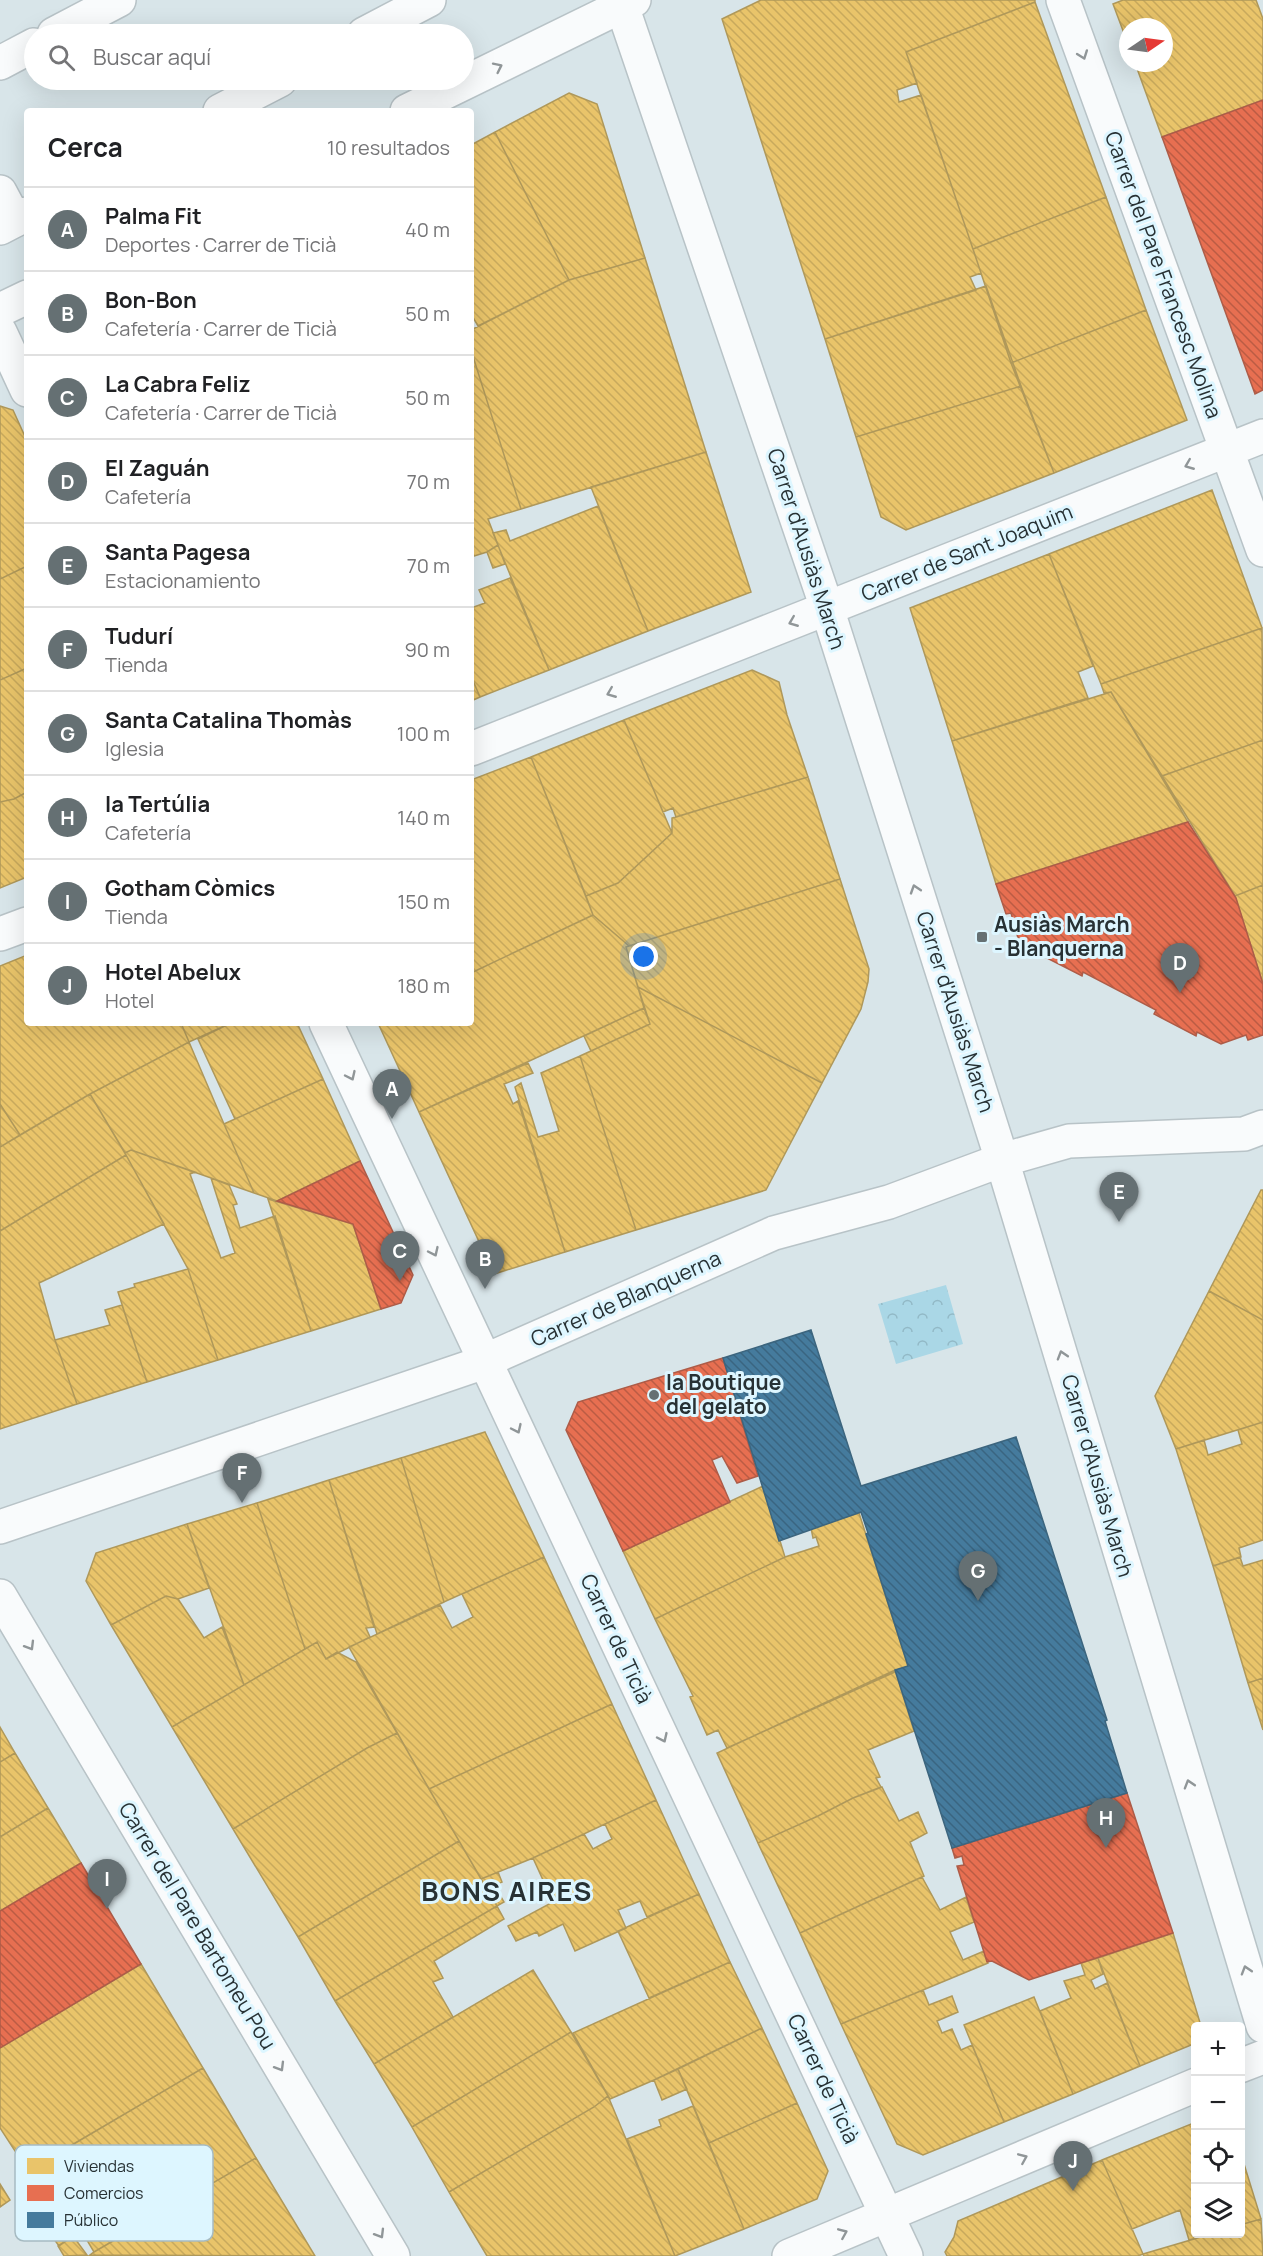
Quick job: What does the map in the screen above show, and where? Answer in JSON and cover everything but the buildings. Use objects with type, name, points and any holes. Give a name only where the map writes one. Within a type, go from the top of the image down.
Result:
[{"type":"street","points":[[73,24],[118,0]]},
{"type":"street","points":[[383,24],[429,0]]},
{"type":"street","name":"Carrer del Pare Francesc Molina","points":[[1063,0],[1263,550]]},
{"type":"street","points":[[474,78],[626,2]]},
{"type":"street","name":"Carrer d'Ausiàs March","points":[[626,2],[827,608],[1002,1160],[1263,2026]]},
{"type":"street","points":[[0,63],[24,50]]},
{"type":"street","points":[[226,108],[260,90]]},
{"type":"street","points":[[413,108],[449,90]]},
{"type":"street","points":[[0,310],[24,298]]},
{"type":"street","points":[[0,333],[24,384]]},
{"type":"street","name":"Carrer de Sant Joaquim","points":[[474,747],[1263,436]]},
{"type":"street","points":[[0,934],[24,925]]},
{"type":"street","name":"Carrer de Ticià","points":[[327,1026],[906,2256]]},
{"type":"street","name":"Carrer de Blanquerna","points":[[0,1527],[486,1361],[774,1233],[889,1202],[1002,1160],[1069,1141],[1244,1134],[1263,1127]]},
{"type":"street","name":"Carrer del Pare Bartomeu Pou","points":[[0,1596],[393,2256]]},
{"type":"street","points":[[1245,2064],[1263,2057]]},
{"type":"street","points":[[789,2256],[1191,2087]]},
{"type":"green space","points":[[946,1285],[963,1344],[896,1364],[878,1304]]},
{"type":"place","name":"Ausiàs March - Blanquerna","points":[[982,937]]},
{"type":"place","name":"El Zaguán","points":[[1180,993]]},
{"type":"place","name":"Palma Fit","points":[[392,1119]]},
{"type":"place","name":"Santa Pagesa","points":[[1119,1222]]},
{"type":"place","name":"La Cabra Feliz","points":[[400,1281]]},
{"type":"place","name":"Bon-Bon","points":[[485,1289]]},
{"type":"place","name":"la Boutique del gelato","points":[[654,1395]]},
{"type":"place","name":"Tudurí","points":[[242,1503]]},
{"type":"place","name":"Santa Catalina Thomàs","points":[[978,1601]]},
{"type":"place","name":"la Tertúlia","points":[[1106,1848]]},
{"type":"place","name":"Gotham Còmics","points":[[107,1909]]},
{"type":"place","name":"Hotel Abelux","points":[[1073,2191]]},
{"type":"district","name":"BONS AIRES","points":[[507,1892]]}]
